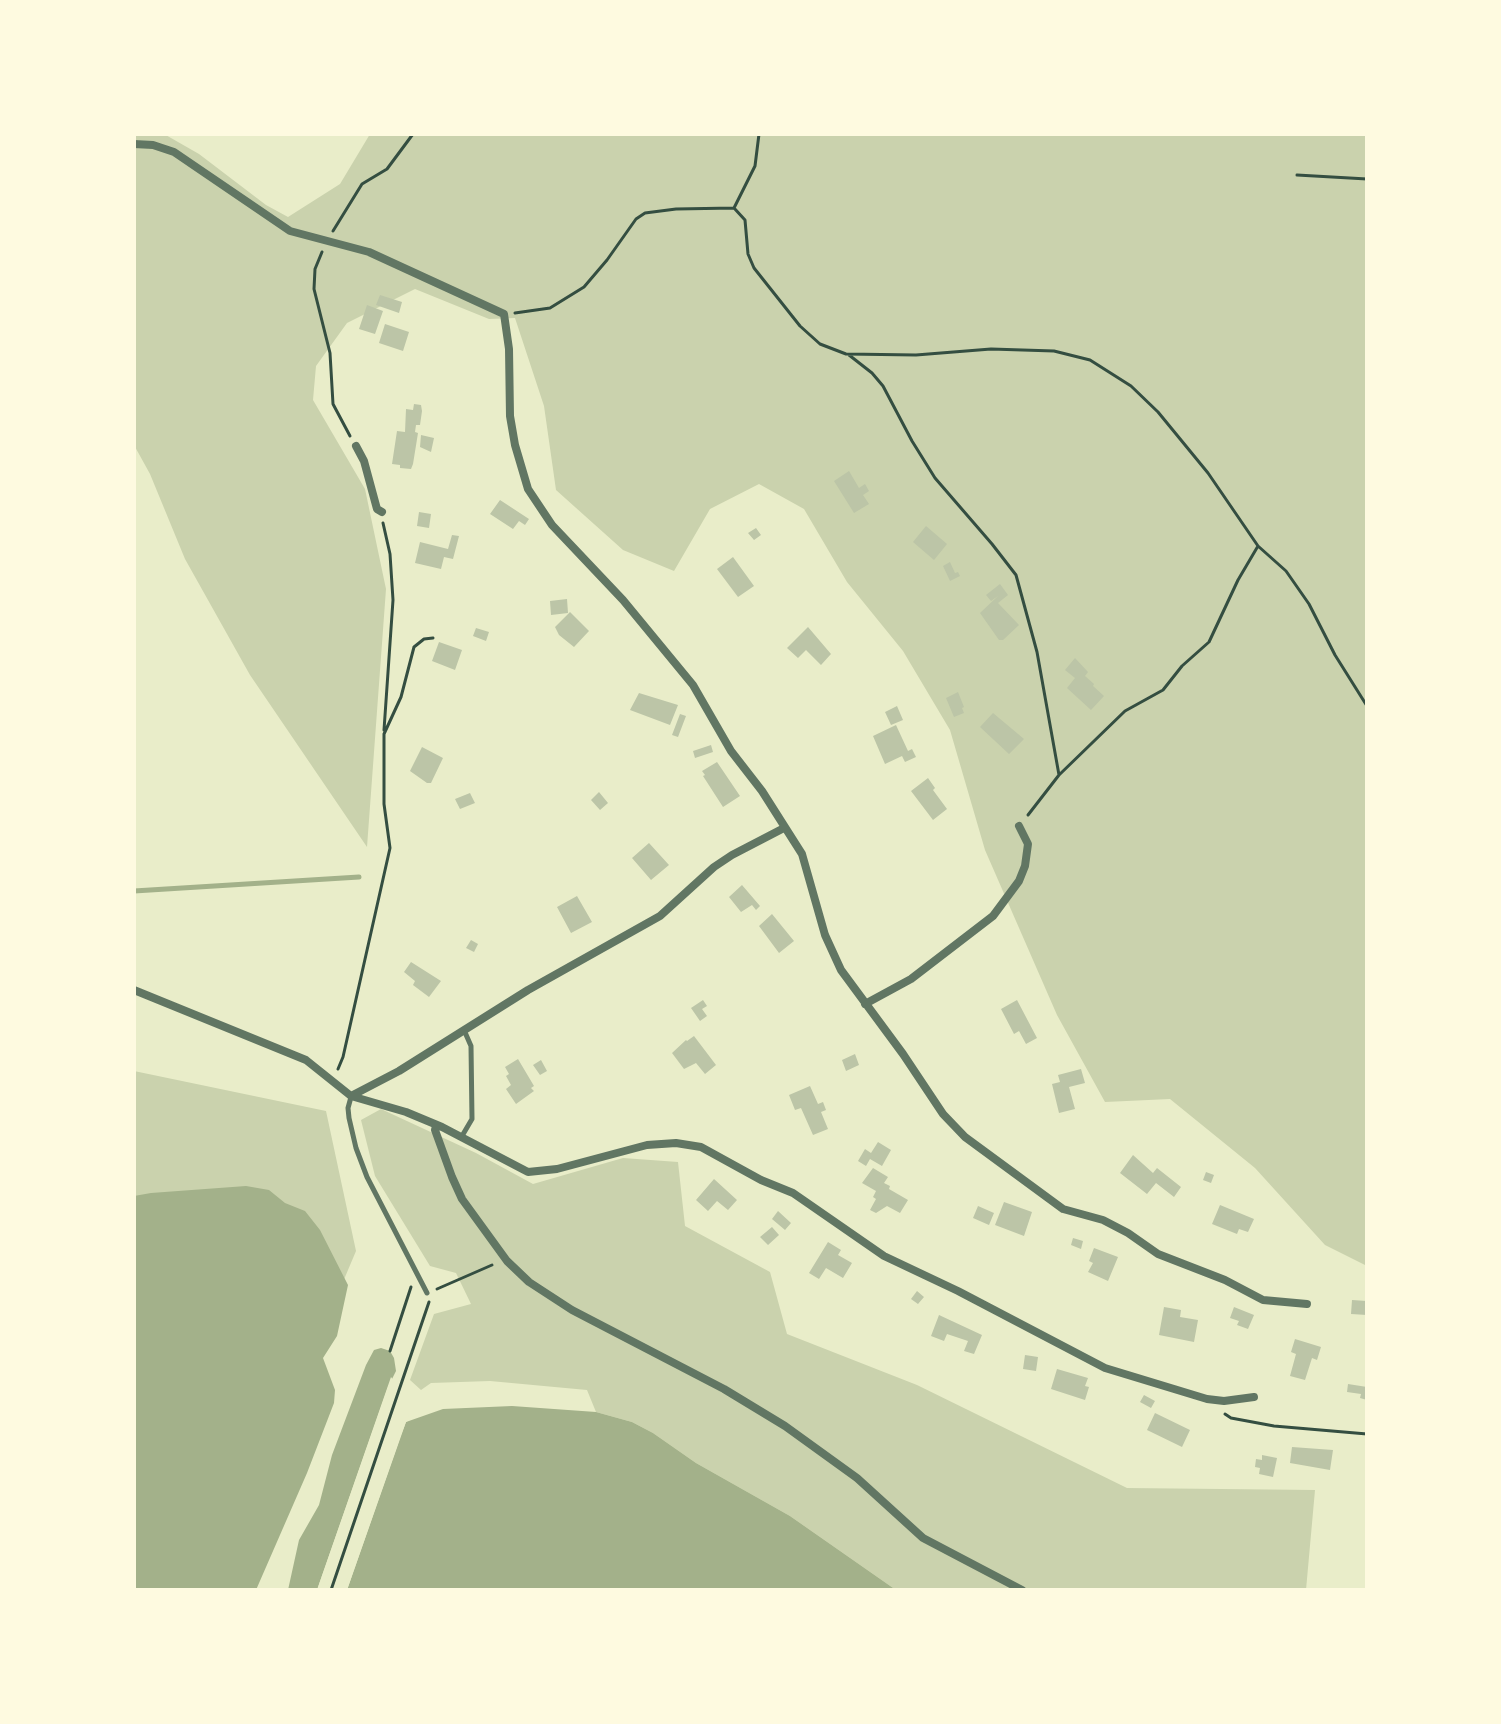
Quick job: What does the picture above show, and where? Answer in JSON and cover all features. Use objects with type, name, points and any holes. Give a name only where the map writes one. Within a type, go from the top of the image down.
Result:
[{"type":"street","points":[[134,144],[153,145],[174,152],[282,227],[369,252],[504,314],[509,349],[511,424],[528,489],[570,546],[623,600],[676,662],[703,701],[731,751],[762,791],[794,841],[805,863],[832,954],[943,1114],[957,1129],[1063,1209],[1103,1220],[1158,1254],[1225,1280],[1263,1300],[1307,1304]]},
{"type":"street","points":[[356,446],[364,461],[377,509],[382,512]]},
{"type":"street","points":[[865,1004],[911,979],[993,916],[1019,881],[1025,866],[1028,844],[1019,826]]},
{"type":"street","points":[[351,1096],[399,1071],[528,990],[660,916],[714,867],[784,828]]},
{"type":"street","points":[[134,990],[289,1052],[333,1079],[351,1096],[406,1112],[462,1136],[521,1170],[535,1173],[647,1145],[676,1143],[701,1147],[761,1180],[793,1193],[884,1256],[1087,1359],[1123,1375],[1207,1399],[1224,1401],[1254,1397]]},
{"type":"street","points":[[436,1125],[435,1130],[462,1199],[507,1261],[529,1282],[572,1310],[724,1389],[811,1444],[857,1478],[932,1544],[1022,1590]]},
{"type":"lane","points":[[462,1136],[472,1119],[471,1046],[464,1030]]},
{"type":"lane","points":[[351,1096],[348,1108],[356,1148],[367,1177],[427,1293]]},
{"type":"path","points":[[356,446],[333,404],[330,353],[314,289],[315,269],[326,241],[362,184],[387,169],[413,134]]},
{"type":"path","points":[[734,208],[755,166],[759,134]]},
{"type":"path","points":[[1297,175],[1367,179]]},
{"type":"path","points":[[504,314],[539,311],[575,293],[594,277],[636,219],[645,213],[734,208],[745,220],[749,261],[762,280],[809,336],[846,354],[872,373],[883,386],[935,478],[1016,575],[1037,652],[1059,775]]},
{"type":"path","points":[[846,354],[916,355],[991,349],[1054,351],[1090,360],[1131,386],[1158,412],[1208,473],[1258,546],[1286,571],[1309,604],[1335,655],[1367,706]]},
{"type":"path","points":[[333,1079],[343,1057],[390,848],[384,804],[384,734],[393,600],[390,554],[382,512]]},
{"type":"path","points":[[1019,826],[1059,775],[1125,711],[1163,690],[1182,666],[1209,642],[1258,546]]},
{"type":"path","points":[[384,734],[401,697],[414,647],[424,639],[433,638]]},
{"type":"path","points":[[331,1590],[428,1309],[427,1293],[478,1270],[507,1261]]},
{"type":"path","points":[[390,1351],[416,1272]]},
{"type":"path","points":[[1207,1399],[1231,1418],[1274,1426],[1367,1434]]},
{"type":"shaded area","points":[[134,134],[164,134],[199,154],[266,205],[288,217],[340,184],[370,134],[1367,134],[1367,1266],[1325,1245],[1255,1168],[1170,1099],[1105,1102],[1057,1015],[985,850],[950,730],[903,651],[847,582],[804,509],[759,484],[710,509],[674,571],[623,550],[556,490],[544,406],[515,318],[489,319],[415,289],[347,323],[316,366],[313,400],[365,489],[386,589],[367,847],[250,675],[185,559],[150,474],[134,445]]},
{"type":"shaded area","points":[[134,1071],[326,1111],[356,1251],[213,1590],[134,1590]]},
{"type":"shaded area","points":[[381,1109],[476,1153],[533,1184],[623,1158],[678,1162],[685,1226],[770,1272],[787,1334],[917,1385],[1127,1488],[1315,1490],[1306,1590],[896,1590],[790,1516],[696,1463],[653,1433],[632,1422],[596,1412],[587,1390],[490,1381],[431,1383],[421,1390],[410,1380],[434,1314],[471,1304],[456,1273],[430,1266],[375,1176],[361,1120]]},
{"type":"shaded area","points":[[246,1186],[269,1190],[285,1203],[305,1211],[320,1230],[348,1285],[337,1336],[323,1358],[335,1390],[334,1403],[256,1590],[134,1590],[134,1196]]},
{"type":"shaded area","points":[[381,1348],[390,1351],[396,1371],[317,1590],[288,1590],[299,1540],[319,1505],[332,1455],[366,1365],[374,1350]]},
{"type":"shaded area","points":[[512,1406],[596,1412],[632,1422],[696,1463],[790,1516],[896,1590],[347,1590],[406,1422],[443,1409]]},
{"type":"pier","points":[[391,1377],[394,1381],[374,1444],[322,1590],[317,1590]]},
{"type":"pier","points":[[416,1412],[415,1417],[406,1422],[347,1590],[343,1590],[403,1419]]},
{"type":"building","points":[[380,295],[402,302],[399,313],[376,305]]},
{"type":"building","points":[[367,305],[383,311],[375,334],[359,329]]},
{"type":"building","points":[[385,324],[409,332],[403,351],[379,343]]},
{"type":"building","points":[[414,404],[421,405],[422,411],[420,425],[416,425],[415,432],[418,433],[413,464],[411,469],[400,468],[400,465],[392,464],[397,431],[405,432],[406,409],[413,410]]},
{"type":"building","points":[[421,435],[434,438],[431,452],[420,447]]},
{"type":"building","points":[[849,471],[859,488],[865,484],[869,491],[863,495],[869,504],[854,513],[834,481]]},
{"type":"building","points":[[500,500],[529,519],[525,525],[519,521],[513,529],[490,514]]},
{"type":"building","points":[[419,512],[431,514],[429,528],[417,526]]},
{"type":"building","points":[[926,526],[947,544],[934,560],[913,542]]},
{"type":"building","points":[[756,528],[761,535],[754,540],[748,533]]},
{"type":"building","points":[[452,535],[459,536],[453,559],[444,557],[441,569],[415,563],[420,542],[448,549]]},
{"type":"building","points":[[733,557],[754,586],[738,597],[717,569]]},
{"type":"building","points":[[950,562],[960,576],[950,581],[943,566]]},
{"type":"building","points":[[1000,584],[1008,595],[998,603],[1019,625],[1003,640],[999,640],[980,613],[998,596],[991,601],[986,595]]},
{"type":"building","points":[[567,599],[568,613],[551,615],[550,601]]},
{"type":"building","points":[[570,612],[589,631],[574,647],[559,635],[555,627]]},
{"type":"building","points":[[808,627],[831,654],[821,665],[806,650],[798,658],[787,648]]},
{"type":"building","points":[[476,628],[489,632],[486,641],[473,636]]},
{"type":"building","points":[[439,642],[462,650],[455,670],[432,661]]},
{"type":"building","points":[[1075,658],[1088,672],[1085,676],[1104,696],[1091,710],[1067,688],[1075,678],[1065,670]]},
{"type":"building","points":[[958,692],[964,713],[954,717],[946,698]]},
{"type":"building","points":[[639,693],[678,705],[670,725],[630,710]]},
{"type":"building","points":[[897,706],[903,720],[891,725],[885,712]]},
{"type":"building","points":[[993,713],[1024,739],[1009,754],[980,727]]},
{"type":"building","points":[[680,714],[686,716],[678,737],[672,735]]},
{"type":"building","points":[[896,725],[908,751],[912,749],[916,757],[905,762],[902,756],[885,764],[873,736]]},
{"type":"building","points":[[711,745],[713,752],[695,758],[693,751]]},
{"type":"building","points":[[422,747],[443,758],[431,783],[410,771]]},
{"type":"building","points":[[717,762],[740,796],[723,807],[702,771]]},
{"type":"building","points":[[928,778],[947,809],[933,820],[911,791]]},
{"type":"building","points":[[599,792],[608,803],[600,810],[591,800]]},
{"type":"building","points":[[470,793],[475,803],[460,809],[455,799]]},
{"type":"building","points":[[649,843],[669,865],[651,880],[632,858]]},
{"type":"building","points":[[742,885],[760,906],[756,910],[752,905],[741,912],[729,897]]},
{"type":"building","points":[[577,896],[592,922],[571,933],[557,907]]},
{"type":"building","points":[[772,914],[794,941],[779,953],[759,926]]},
{"type":"building","points":[[471,940],[478,944],[474,952],[466,948]]},
{"type":"building","points":[[411,962],[441,981],[429,997],[413,985],[415,981],[404,972]]},
{"type":"building","points":[[703,1000],[707,1006],[702,1009],[707,1016],[700,1021],[691,1008]]},
{"type":"building","points":[[1017,1000],[1037,1038],[1026,1044],[1019,1031],[1014,1034],[1001,1009]]},
{"type":"building","points":[[694,1036],[716,1065],[705,1074],[696,1063],[684,1069],[672,1053]]},
{"type":"building","points":[[855,1054],[859,1065],[846,1071],[842,1060]]},
{"type":"building","points":[[518,1059],[534,1091],[516,1104],[506,1089],[511,1085],[505,1067]]},
{"type":"building","points":[[541,1060],[547,1071],[540,1075],[533,1065]]},
{"type":"building","points":[[1081,1069],[1085,1083],[1069,1087],[1075,1109],[1059,1113],[1052,1084],[1060,1082],[1058,1075]]},
{"type":"building","points":[[810,1086],[818,1104],[823,1102],[826,1110],[821,1112],[828,1129],[813,1135],[801,1108],[795,1110],[789,1095]]},
{"type":"building","points":[[878,1142],[891,1150],[882,1166],[870,1159],[866,1166],[858,1161],[865,1149],[871,1153]]},
{"type":"building","points":[[1133,1155],[1153,1173],[1157,1168],[1181,1187],[1174,1197],[1156,1183],[1147,1194],[1120,1173]]},
{"type":"building","points":[[873,1168],[888,1177],[884,1183],[890,1186],[889,1189],[908,1200],[900,1213],[887,1206],[876,1213],[870,1210],[876,1199],[873,1197],[876,1191],[862,1183]]},
{"type":"building","points":[[1206,1172],[1214,1175],[1211,1183],[1203,1180]]},
{"type":"building","points":[[714,1179],[737,1200],[728,1210],[717,1201],[708,1211],[696,1200]]},
{"type":"building","points":[[1004,1202],[1032,1212],[1024,1236],[995,1225]]},
{"type":"building","points":[[1220,1205],[1254,1219],[1248,1232],[1239,1229],[1237,1234],[1212,1224]]},
{"type":"building","points":[[978,1206],[994,1213],[989,1225],[973,1218]]},
{"type":"building","points":[[778,1211],[791,1223],[785,1230],[772,1219]]},
{"type":"building","points":[[772,1227],[779,1235],[768,1245],[760,1237]]},
{"type":"building","points":[[1073,1238],[1083,1241],[1081,1249],[1071,1245]]},
{"type":"building","points":[[828,1242],[841,1250],[838,1255],[852,1263],[843,1278],[826,1268],[819,1279],[809,1273]]},
{"type":"building","points":[[1094,1248],[1118,1257],[1108,1281],[1088,1272],[1093,1263],[1089,1261]]},
{"type":"building","points":[[917,1291],[924,1297],[918,1304],[911,1299]]},
{"type":"building","points":[[1352,1300],[1367,1301],[1367,1315],[1351,1314]]},
{"type":"building","points":[[1164,1307],[1181,1310],[1180,1317],[1198,1320],[1194,1342],[1159,1335]]},
{"type":"building","points":[[1234,1307],[1254,1315],[1248,1329],[1230,1318]]},
{"type":"building","points":[[939,1315],[982,1335],[974,1354],[964,1351],[968,1341],[947,1334],[944,1341],[931,1336]]},
{"type":"building","points":[[1295,1339],[1321,1347],[1317,1360],[1312,1358],[1305,1380],[1290,1376],[1296,1354],[1291,1352]]},
{"type":"building","points":[[1025,1355],[1038,1357],[1036,1371],[1023,1369]]},
{"type":"building","points":[[1057,1369],[1088,1378],[1085,1400],[1051,1389]]},
{"type":"building","points":[[1348,1384],[1367,1387],[1367,1400],[1360,1398],[1361,1394],[1347,1392]]},
{"type":"building","points":[[1144,1395],[1155,1401],[1151,1408],[1140,1402]]},
{"type":"building","points":[[1155,1413],[1190,1430],[1182,1447],[1147,1430]]},
{"type":"building","points":[[1292,1447],[1333,1450],[1330,1470],[1290,1463]]},
{"type":"building","points":[[1262,1455],[1277,1458],[1273,1477],[1259,1474],[1260,1468],[1255,1467],[1256,1459],[1262,1460]]},
{"type":"waterway","points":[[134,891],[359,877]]}]
